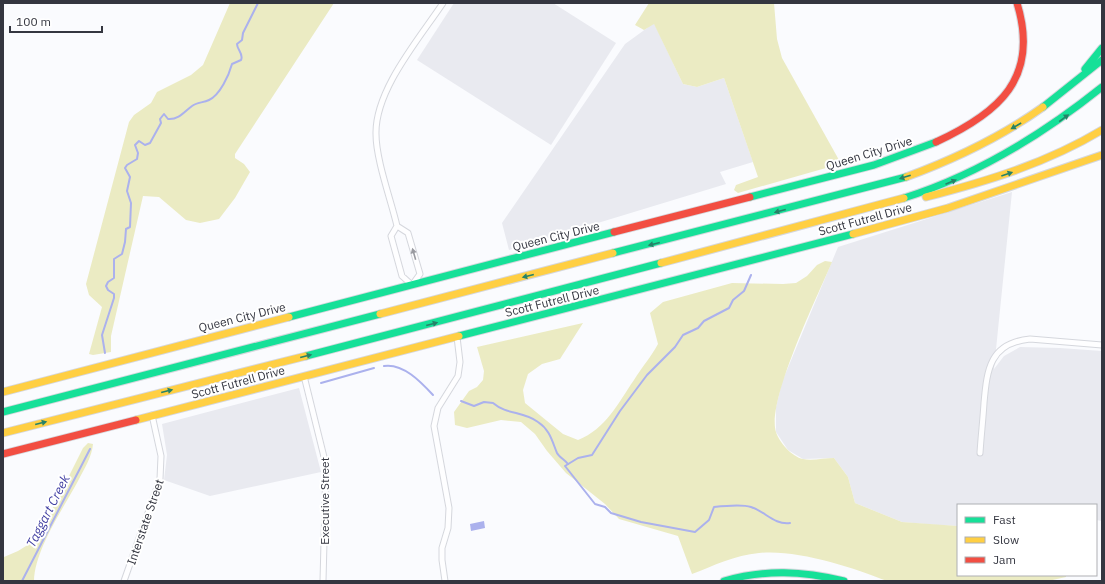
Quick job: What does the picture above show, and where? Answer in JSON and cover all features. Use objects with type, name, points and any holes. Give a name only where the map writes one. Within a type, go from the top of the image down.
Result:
[{"type":"main road","name":"Queen City Drive","points":[[3,392],[412,284],[858,169],[928,146],[950,136],[993,107],[1007,94],[1015,82],[1022,64],[1025,46],[1022,21],[1017,3]]},
{"type":"main road","points":[[1060,96],[1102,48]]},
{"type":"main road","points":[[3,412],[882,184],[921,172],[972,150],[1019,124],[1060,96],[1102,60]]},
{"type":"main road","points":[[888,204],[948,183],[1016,149],[1061,120],[1102,87]]},
{"type":"main road","points":[[3,433],[417,328],[888,204],[925,197],[991,179],[1051,156],[1102,130]]},
{"type":"main road","name":"Scott Futrell Drive","points":[[3,454],[882,227],[948,208],[1102,155]]},
{"type":"main road","points":[[724,581],[755,574],[790,572],[808,573],[844,581]]},
{"type":"street","points":[[397,226],[391,236],[402,276],[412,284],[420,274],[408,233],[397,226],[376,139],[379,108],[390,82],[443,3]]},
{"type":"street","points":[[445,581],[442,554],[448,528],[449,508],[434,426],[438,408],[458,376],[460,362],[457,337]]},
{"type":"street","points":[[980,452],[986,375],[995,355],[1003,348],[1017,341],[1030,339],[1102,345]]},
{"type":"street","name":"Executive Street","points":[[304,376],[326,465],[323,581]]},
{"type":"street","name":"Interstate Street","points":[[124,581],[160,479],[161,456],[152,415]]},
{"type":"shaded area","points":[[454,3],[553,3],[616,43],[551,145],[417,60]]},
{"type":"shaded area","points":[[654,23],[683,84],[697,87],[724,78],[753,162],[720,172],[726,184],[509,250],[502,223],[625,44]]},
{"type":"shaded area","points":[[1012,192],[994,369],[1004,356],[1020,347],[1102,351],[1102,521],[1097,520],[1097,504],[957,504],[957,526],[902,522],[855,503],[848,477],[834,458],[803,459],[788,450],[776,432],[776,407],[782,382],[838,247]]},
{"type":"shaded area","points":[[299,388],[321,472],[210,496],[164,480],[167,455],[162,424]]},
{"type":"green space","points":[[230,3],[334,3],[235,154],[235,158],[244,164],[250,172],[235,198],[219,219],[200,223],[186,220],[159,197],[143,196],[111,336],[111,352],[93,355],[89,354],[102,307],[89,295],[86,284],[129,122],[134,115],[151,103],[157,92],[191,75],[203,65]]},
{"type":"green space","points":[[649,3],[774,3],[777,39],[782,58],[839,160],[833,166],[738,193],[734,190],[736,185],[758,177],[724,78],[697,87],[683,84],[654,24],[644,30],[635,25]]},
{"type":"green space","points":[[825,261],[832,262],[805,322],[779,397],[775,417],[776,432],[783,444],[790,452],[799,458],[814,460],[834,458],[848,477],[855,503],[902,522],[957,526],[957,576],[1066,577],[1048,581],[887,581],[824,560],[807,556],[774,552],[741,556],[692,574],[678,536],[619,519],[605,504],[566,473],[535,434],[521,422],[501,420],[467,428],[455,425],[454,412],[469,391],[477,387],[483,380],[484,371],[477,347],[583,323],[560,359],[542,364],[528,374],[523,390],[525,403],[563,434],[578,440],[588,435],[604,422],[617,406],[655,349],[658,344],[650,313],[663,302],[732,283],[796,283],[807,276],[817,265]]},
{"type":"green space","points":[[88,443],[93,444],[89,458],[44,543],[39,556],[34,581],[3,581],[4,557],[18,551],[34,541],[54,506],[83,448]]},
{"type":"water","points":[[484,521],[485,528],[471,531],[470,524]]},
{"type":"waterway","name":"Taggart Creek","points":[[105,353],[102,335],[114,298],[114,294],[108,290],[106,286],[108,282],[114,278],[114,259],[122,254],[126,229],[130,227],[131,203],[127,191],[130,177],[125,168],[137,159],[138,153],[135,145],[139,141],[145,145],[150,143],[161,123],[160,119],[164,114],[168,119],[175,118],[182,115],[194,105],[209,100],[217,94],[229,74],[232,64],[241,60],[242,58],[237,44],[242,40],[243,33],[258,3]]},
{"type":"waterway","points":[[751,275],[744,291],[733,300],[729,308],[704,321],[698,328],[683,335],[675,347],[647,375],[620,411],[592,455],[578,458],[565,466],[595,504],[605,507],[611,513],[641,522],[695,532],[709,520],[714,507],[738,505],[756,509],[779,522],[790,523]]},
{"type":"waterway","points":[[384,366],[398,367],[405,370],[417,379],[433,395]]},
{"type":"waterway","points":[[321,383],[374,368]]},
{"type":"waterway","points":[[461,401],[474,406],[484,402],[493,403],[498,407],[527,416],[538,422],[550,436],[558,454],[568,464]]},
{"type":"waterway","name":"Taggart Creek","points":[[22,581],[90,449]]},
{"type":"traffic: fast","points":[[1085,69],[1102,48]]},
{"type":"traffic: fast","points":[[1043,107],[1102,60]]},
{"type":"traffic: fast","points":[[904,198],[957,178],[1008,152],[1056,121],[1102,87]]},
{"type":"traffic: fast","points":[[750,197],[874,165],[936,142]]},
{"type":"traffic: fast","points":[[613,253],[906,177]]},
{"type":"traffic: fast","points":[[289,317],[614,232]]},
{"type":"traffic: fast","points":[[459,336],[853,234]]},
{"type":"traffic: fast","points":[[306,356],[661,263]]},
{"type":"traffic: fast","points":[[3,412],[380,314]]},
{"type":"traffic: fast","points":[[724,581],[739,577],[769,573],[799,573],[844,581]]},
{"type":"traffic: slow","points":[[906,177],[942,163],[994,138],[1043,107]]},
{"type":"traffic: slow","points":[[926,197],[1017,170],[1060,152],[1102,130]]},
{"type":"traffic: slow","points":[[853,234],[948,208],[1102,155]]},
{"type":"traffic: slow","points":[[661,263],[904,198]]},
{"type":"traffic: slow","points":[[380,314],[613,253]]},
{"type":"traffic: slow","points":[[3,392],[289,317]]},
{"type":"traffic: slow","points":[[136,420],[459,336]]},
{"type":"traffic: slow","points":[[3,433],[306,356]]},
{"type":"traffic: jam","points":[[936,142],[959,131],[978,119],[995,105],[1009,90],[1018,72],[1023,52],[1023,29],[1017,3]]},
{"type":"traffic: jam","points":[[614,232],[750,197]]},
{"type":"traffic: jam","points":[[3,454],[136,420]]}]
